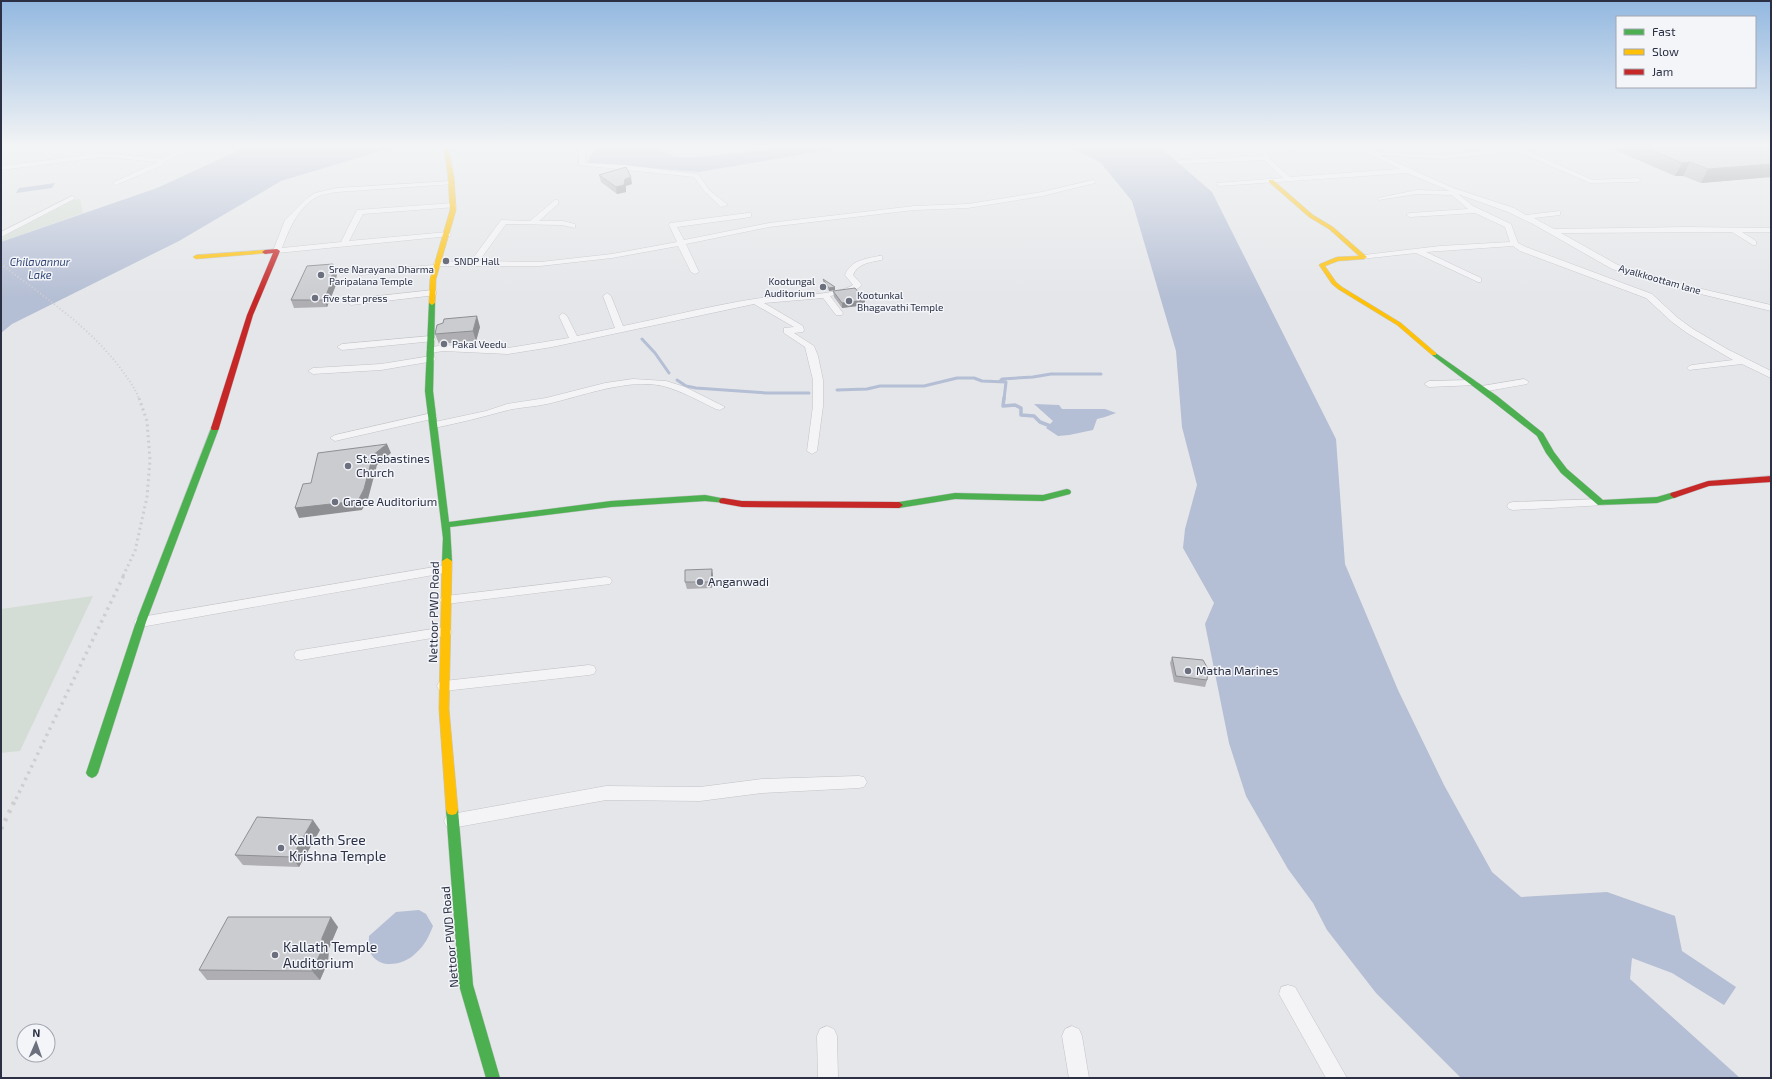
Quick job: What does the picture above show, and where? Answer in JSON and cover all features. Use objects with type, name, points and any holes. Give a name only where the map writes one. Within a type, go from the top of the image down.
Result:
[{"type":"street","points":[[92,773],[141,622],[216,426],[250,314],[266,280],[288,222],[312,197]]},
{"type":"street","name":"Nettoor PWD Road","points":[[453,197],[453,206],[447,234],[433,279],[429,391],[446,525],[444,709],[466,985],[493,1078]]},
{"type":"street","points":[[715,197],[724,205]]},
{"type":"street","points":[[360,273],[473,263],[540,264],[612,256],[769,225],[914,208],[960,207],[1021,197]]},
{"type":"street","points":[[1290,197],[1311,216],[1331,228],[1364,257]]},
{"type":"street","points":[[1380,200],[1392,197]]},
{"type":"street","points":[[1459,197],[1469,206],[1508,226],[1515,244]]},
{"type":"street","name":"Ayalkkoottam lane","points":[[1472,197],[1500,206],[1554,231],[1615,267],[1687,288],[1771,308]]},
{"type":"street","points":[[1,235],[72,198]]},
{"type":"street","points":[[532,222],[555,202]]},
{"type":"street","points":[[344,244],[360,212],[453,206]]},
{"type":"street","points":[[1410,215],[1478,211]]},
{"type":"street","points":[[1525,217],[1557,213]]},
{"type":"street","points":[[473,263],[510,215]]},
{"type":"street","points":[[695,272],[673,225],[748,215]]},
{"type":"street","points":[[504,222],[563,223],[572,226]]},
{"type":"street","points":[[1734,230],[1753,243]]},
{"type":"street","points":[[1554,231],[1771,230]]},
{"type":"street","points":[[196,257],[277,251],[447,234]]},
{"type":"street","points":[[1601,503],[1564,471],[1550,453],[1540,435],[1482,389],[1438,357],[1399,324],[1340,288],[1334,283],[1322,265],[1326,262],[1335,260],[1416,250],[1485,244],[1515,244],[1534,254],[1649,296],[1679,323],[1709,343],[1771,375]]},
{"type":"street","points":[[1416,250],[1478,280]]},
{"type":"street","points":[[313,371],[368,368],[431,355],[443,348],[508,351],[755,302],[825,295],[852,289],[858,285],[849,275],[850,270],[855,265],[863,261],[879,258]]},
{"type":"street","points":[[351,302],[433,293]]},
{"type":"street","points":[[825,295],[839,313]]},
{"type":"street","points":[[607,296],[620,330]]},
{"type":"street","points":[[755,302],[797,325],[800,330],[787,330],[788,333],[809,346],[813,356],[818,380],[818,406],[812,451]]},
{"type":"street","points":[[563,316],[574,339]]},
{"type":"street","points":[[342,347],[432,339]]},
{"type":"street","points":[[1692,368],[1744,361]]},
{"type":"street","points":[[335,438],[489,413],[506,406],[546,402],[605,386],[633,382],[663,383],[682,389],[720,407]]},
{"type":"street","points":[[1482,389],[1524,382]]},
{"type":"street","points":[[1429,384],[1473,383]]},
{"type":"street","points":[[1514,506],[1656,500],[1708,484],[1771,479]]},
{"type":"street","points":[[446,525],[612,504],[706,498],[742,504],[901,505],[966,496],[1042,498],[1067,492]]},
{"type":"street","points":[[141,622],[446,569]]},
{"type":"street","points":[[446,600],[606,581]]},
{"type":"street","points":[[301,655],[445,632]]},
{"type":"street","points":[[444,686],[589,670]]},
{"type":"street","points":[[452,821],[606,793],[700,794],[762,786],[859,782]]},
{"type":"street","points":[[1288,994],[1337,1078]]},
{"type":"street","points":[[827,1036],[828,1078]]},
{"type":"street","points":[[1072,1036],[1078,1078]]},
{"type":"shaded area","points":[[80,199],[83,213],[1,242],[6,235],[72,200]]},
{"type":"shaded area","points":[[93,596],[20,751],[1,753],[1,609]]},
{"type":"water","name":"Chilavannur Lake","points":[[130,197],[253,197],[179,241],[12,324],[1,333],[1,242]]},
{"type":"water","points":[[1129,197],[1215,197],[1336,439],[1345,564],[1398,690],[1444,785],[1492,872],[1521,897],[1607,892],[1675,916],[1682,951],[1736,987],[1724,1005],[1672,973],[1632,958],[1630,979],[1740,1078],[1461,1078],[1376,993],[1327,930],[1313,903],[1288,869],[1246,796],[1229,743],[1205,624],[1214,603],[1183,548],[1185,529],[1197,485],[1182,427],[1176,351],[1132,201]]},
{"type":"water","points":[[1034,404],[1059,405],[1062,409],[1105,409],[1116,413],[1097,419],[1093,430],[1058,436],[1046,428],[1053,421]]},
{"type":"water","points":[[419,910],[426,914],[433,926],[420,949],[412,957],[399,963],[386,964],[379,962],[374,958],[369,950],[369,936],[396,912]]},
{"type":"building","points":[[333,264],[332,267],[335,266],[331,278],[333,278],[324,300],[291,300],[307,266]]},
{"type":"building","points":[[823,279],[835,287],[829,288]]},
{"type":"building","points":[[855,288],[865,300],[842,303],[833,291]]},
{"type":"building","points":[[477,316],[473,331],[435,334],[437,325],[443,323],[444,319]]},
{"type":"building","points":[[387,444],[373,455],[364,489],[358,501],[295,508],[303,484],[311,483],[318,453]]},
{"type":"building","points":[[712,569],[711,582],[685,582],[685,570]]},
{"type":"building","points":[[1172,657],[1203,660],[1208,669],[1207,680],[1176,676]]},
{"type":"building","points":[[257,817],[313,820],[292,857],[235,855]]},
{"type":"building","name":"Kallath Temple Auditorium","points":[[228,917],[331,917],[322,938],[321,952],[312,971],[199,970]]},
{"type":"waterway","points":[[642,339],[655,353],[669,373]]},
{"type":"waterway","points":[[1000,381],[1002,379],[1051,374],[1101,374]]},
{"type":"waterway","points":[[837,390],[867,389],[880,386],[924,386],[957,378],[974,378],[982,381],[1006,382],[1004,399]]},
{"type":"waterway","points":[[677,380],[686,386],[696,388],[767,393],[809,393]]},
{"type":"waterway","points":[[1004,398],[1003,406],[1015,405],[1021,408],[1021,415],[1034,416],[1040,422],[1053,427]]},
{"type":"railway","points":[[1,264],[68,315],[99,343],[126,376],[139,399]]},
{"type":"railway","points":[[123,576],[135,551],[147,497],[150,460],[147,421],[139,398]]},
{"type":"railway","points":[[16,799],[124,575]]},
{"type":"railway","points":[[1,829],[16,798]]},
{"type":"traffic: fast","points":[[432,303],[429,391],[447,538],[447,561]]},
{"type":"traffic: fast","points":[[1434,354],[1494,398],[1540,435],[1550,453],[1564,471],[1601,503],[1657,500],[1674,495]]},
{"type":"traffic: fast","points":[[92,773],[141,622],[215,428]]},
{"type":"traffic: fast","points":[[899,505],[955,496],[1043,498],[1067,492]]},
{"type":"traffic: fast","points":[[446,525],[611,504],[705,498],[723,501]]},
{"type":"traffic: fast","points":[[452,810],[466,985],[493,1078]]},
{"type":"traffic: slow","points":[[432,303],[433,279],[453,210],[452,197]]},
{"type":"traffic: slow","points":[[1290,197],[1311,216],[1331,228],[1364,257],[1337,259],[1322,265],[1334,283],[1399,324],[1434,354]]},
{"type":"traffic: slow","points":[[196,257],[265,252]]},
{"type":"traffic: slow","points":[[447,561],[444,709],[452,810]]},
{"type":"traffic: jam","points":[[215,428],[250,315],[277,251],[265,252]]},
{"type":"traffic: jam","points":[[1674,495],[1708,484],[1771,479]]},
{"type":"traffic: jam","points":[[723,501],[742,504],[899,505]]},
{"type":"place","name":"SNDP Hall","points":[[446,261]]},
{"type":"place","name":"Sree Narayana Dharma Paripalana Temple","points":[[321,275]]},
{"type":"place","name":"Kootungal Auditorium","points":[[823,287]]},
{"type":"place","name":"five star press","points":[[315,298]]},
{"type":"place","name":"Kootunkal Bhagavathi Temple","points":[[849,301]]},
{"type":"place","name":"Pakal Veedu","points":[[444,344]]},
{"type":"place","name":"St.Sebastines Church","points":[[348,466]]},
{"type":"place","name":"Grace Auditorium","points":[[335,502]]},
{"type":"place","name":"Anganwadi","points":[[700,582]]},
{"type":"place","name":"Matha Marines","points":[[1188,671]]},
{"type":"place","name":"Kallath Sree Krishna Temple","points":[[281,848]]},
{"type":"place","name":"Kallath Temple Auditorium","points":[[275,955]]}]
